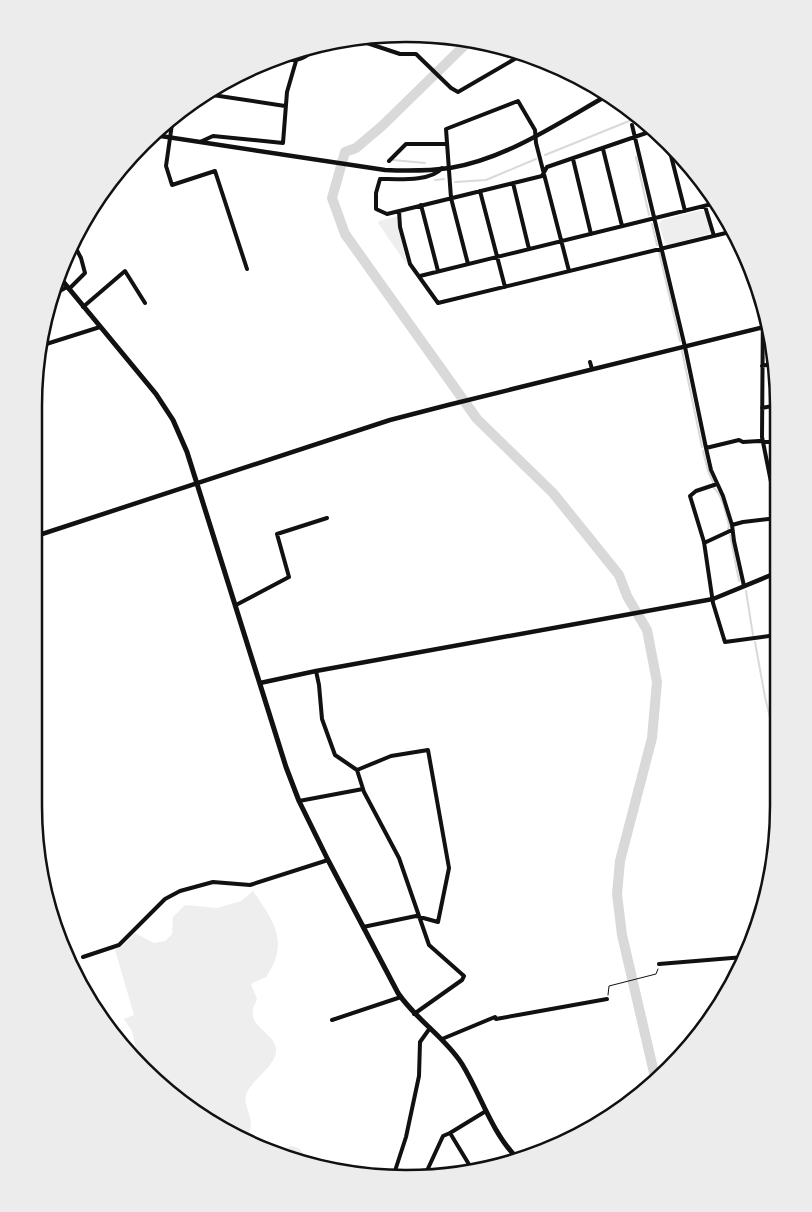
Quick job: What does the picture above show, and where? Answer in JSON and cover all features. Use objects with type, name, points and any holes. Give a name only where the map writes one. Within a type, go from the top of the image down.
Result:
[{"type":"main road","points":[[64,283],[152,388],[180,434],[286,767],[299,801],[328,860],[401,997],[414,1014],[442,1040],[462,1064],[501,1139],[513,1153]]},
{"type":"street","points":[[371,44],[400,54],[416,54],[451,88],[458,92],[514,59]]},
{"type":"street","points":[[198,142],[213,136],[283,143],[287,92],[296,61],[303,58]]},
{"type":"street","points":[[217,96],[285,106]]},
{"type":"street","points":[[163,136],[385,170],[412,171],[448,168],[493,156],[536,136],[601,99]]},
{"type":"street","points":[[468,264],[451,198],[446,129],[518,101],[535,130],[536,143],[569,271]]},
{"type":"street","points":[[632,125],[685,347],[711,470],[723,496],[744,586]]},
{"type":"street","points":[[171,129],[166,166],[172,185],[215,171],[248,269]]},
{"type":"street","points":[[442,168],[438,174],[427,177],[380,179],[376,193],[376,209],[387,214],[542,176],[547,167],[646,133]]},
{"type":"street","points":[[389,161],[406,144],[447,144]]},
{"type":"street","points":[[603,149],[622,226]]},
{"type":"street","points":[[672,158],[685,211]]},
{"type":"street","points":[[573,159],[592,234]]},
{"type":"street","points":[[513,183],[529,249]]},
{"type":"street","points":[[480,191],[505,287]]},
{"type":"street","points":[[421,205],[438,271]]},
{"type":"street","points":[[420,276],[708,205]]},
{"type":"street","points":[[705,206],[714,236]]},
{"type":"street","points":[[399,211],[400,227],[410,264],[438,303],[726,233]]},
{"type":"street","points":[[61,291],[68,288],[85,273],[77,251]]},
{"type":"street","points":[[83,307],[125,271],[146,303]]},
{"type":"street","points":[[48,343],[100,327]]},
{"type":"street","points":[[42,534],[373,426],[448,404],[761,327]]},
{"type":"street","points":[[764,344],[762,366],[762,441],[770,479]]},
{"type":"street","points":[[590,362],[592,369]]},
{"type":"street","points":[[762,366],[767,365]]},
{"type":"street","points":[[762,408],[770,406]]},
{"type":"street","points":[[706,448],[739,440],[743,442],[770,442]]},
{"type":"street","points":[[717,484],[696,491],[690,496],[704,543],[713,599],[725,642],[770,636]]},
{"type":"street","points":[[236,605],[288,577],[277,534],[327,518]]},
{"type":"street","points":[[704,543],[743,522],[770,519]]},
{"type":"street","points":[[260,683],[316,671],[713,599],[770,575]]},
{"type":"street","points":[[316,671],[322,719],[335,755],[357,770],[363,789],[399,858],[429,945],[464,976],[462,980],[414,1014]]},
{"type":"street","points":[[357,770],[391,756],[428,750],[449,868],[438,922],[419,916],[363,926]]},
{"type":"street","points":[[299,801],[363,789]]},
{"type":"street","points":[[84,957],[119,945],[165,899],[180,891],[222,881],[250,885],[328,860]]},
{"type":"street","points":[[659,964],[736,958]]},
{"type":"street","points":[[332,1020],[401,997]]},
{"type":"street","points":[[442,1040],[495,1018],[607,999]]},
{"type":"street","points":[[395,1170],[406,1137],[419,1076],[420,1042],[430,1028]]},
{"type":"street","points":[[428,1167],[443,1136],[486,1111]]},
{"type":"street","points":[[450,1133],[469,1164]]},
{"type":"path","points":[[607,999],[609,986],[656,974],[659,964]]},
{"type":"shaded area","points":[[702,210],[706,212],[711,232],[668,245],[665,243],[659,224],[662,220]]},
{"type":"shaded area","points":[[398,216],[398,226],[407,265],[378,223],[379,221]]},
{"type":"shaded area","points":[[253,891],[273,923],[278,941],[275,960],[266,977],[251,984],[257,999],[253,1009],[255,1022],[273,1040],[276,1052],[272,1062],[247,1092],[246,1103],[251,1122],[249,1134],[224,1121],[185,1094],[166,1079],[136,1049],[132,1031],[124,1019],[134,1015],[115,950],[135,933],[154,943],[165,941],[172,934],[173,917],[185,905],[217,908],[241,901]]},
{"type":"shaded area","points":[[291,1146],[298,1148],[306,1155],[324,1160],[312,1157],[285,1149]]},
{"type":"waterway","points":[[463,47],[382,126],[356,148],[345,152],[332,198],[345,234],[477,419],[553,493],[619,575],[627,596],[647,630],[657,682],[652,738],[620,861],[617,894],[622,935],[654,1072]]},
{"type":"waterway","points":[[545,155],[630,121]]},
{"type":"waterway","points":[[636,157],[649,215]]},
{"type":"waterway","points":[[455,182],[486,180],[536,159]]},
{"type":"waterway","points":[[393,160],[425,163]]},
{"type":"waterway","points":[[435,180],[444,179]]},
{"type":"waterway","points":[[652,224],[657,245]]},
{"type":"waterway","points":[[659,252],[680,341]]},
{"type":"waterway","points":[[682,351],[702,447]]},
{"type":"waterway","points":[[703,451],[713,482]]},
{"type":"waterway","points":[[714,488],[724,506],[728,529]]},
{"type":"waterway","points":[[730,535],[739,581]]},
{"type":"waterway","points":[[746,591],[753,635]]},
{"type":"waterway","points":[[755,642],[770,718]]}]
